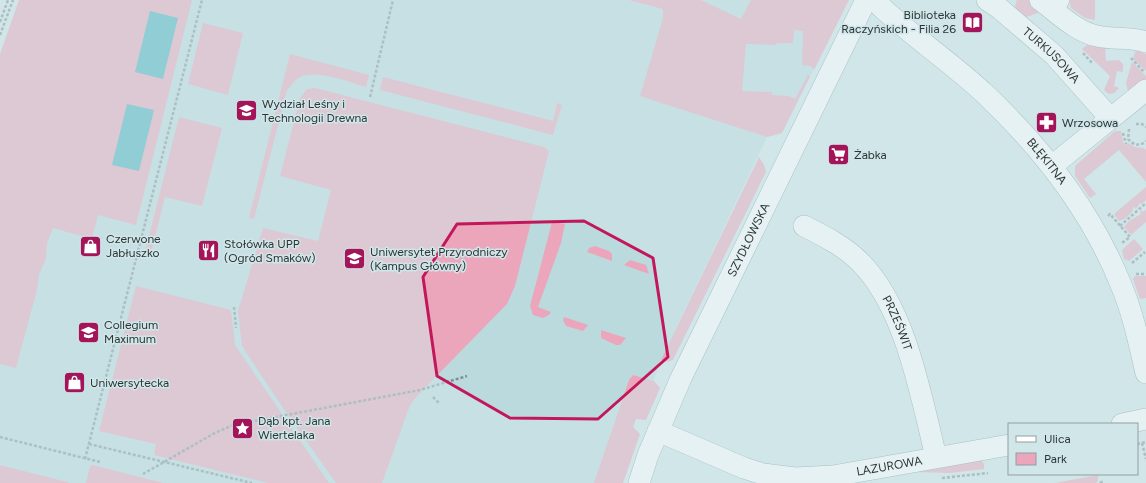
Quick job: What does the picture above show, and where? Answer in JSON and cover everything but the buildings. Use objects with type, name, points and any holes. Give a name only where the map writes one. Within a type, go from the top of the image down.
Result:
[{"type":"street","name":"SZYDŁOWSKA","points":[[639,483],[640,475],[681,378],[866,0]]},
{"type":"street","name":"BŁĘKITNA","points":[[874,0],[887,13],[950,63],[985,94],[1052,166],[1072,194],[1106,250],[1122,286],[1145,361]]},
{"type":"street","name":"TURKUSOWA","points":[[987,0],[999,8],[1054,55],[1110,118]]},
{"type":"street","points":[[1040,0],[1061,6],[1086,32],[1092,35],[1126,37],[1146,42]]},
{"type":"street","points":[[1052,166],[1110,118],[1145,83]]},
{"type":"street","name":"PRZEŚWIT","points":[[804,226],[820,234],[852,255],[878,285],[897,320],[907,345],[936,457]]},
{"type":"street","points":[[1127,423],[1146,419]]},
{"type":"street","name":"LAZUROWA","points":[[658,431],[744,468],[762,474],[781,477],[812,478],[833,476],[1008,444]]},
{"type":"path","points":[[0,22],[8,0]]},
{"type":"path","points":[[0,35],[13,0]]},
{"type":"path","points":[[86,459],[202,0]]},
{"type":"path","points":[[370,97],[393,0]]},
{"type":"path","points":[[1129,57],[1145,83]]},
{"type":"path","points":[[1146,127],[1142,124],[1135,124],[1128,132],[1128,139],[1133,144],[1139,145],[1146,142]]},
{"type":"path","points":[[1123,137],[1126,144]]},
{"type":"path","points":[[1120,226],[1146,203]]},
{"type":"path","points":[[1112,216],[1127,235]]},
{"type":"path","points":[[1127,266],[1146,252]]},
{"type":"path","points":[[234,307],[236,328]]},
{"type":"path","points":[[143,474],[213,434],[233,425],[420,390],[467,376]]},
{"type":"path","points":[[433,397],[440,404]]},
{"type":"path","points":[[0,437],[100,462]]},
{"type":"path","points":[[1138,444],[1146,442]]},
{"type":"path","points":[[1142,443],[1146,459]]},
{"type":"path","points":[[89,444],[252,483]]},
{"type":"path","points":[[1100,483],[1103,480]]},
{"type":"highlighted area","points":[[584,221],[653,258],[668,357],[598,419],[510,418],[437,376],[423,277],[457,224]]},
{"type":"shaded area","name":"Uniwersytet Przyrodniczy (Kampus Główny)","points":[[28,0],[836,0],[827,16],[839,19],[782,133],[767,137],[661,360],[641,416],[636,419],[614,483],[0,483],[0,78]]},
{"type":"green space","points":[[19,0],[192,0],[136,225],[98,215],[92,239],[53,228],[47,243],[46,259],[39,274],[37,290],[16,368],[0,364],[0,54]]},
{"type":"green space","points":[[629,0],[701,0],[741,19],[751,0],[849,0],[814,70],[811,66],[802,65],[803,31],[794,30],[793,43],[777,43],[776,45],[746,44],[742,91],[772,92],[772,95],[789,96],[795,99],[808,75],[810,76],[782,133],[767,137],[640,96],[663,18],[663,9]]},
{"type":"green space","points":[[1017,0],[1032,0],[1040,12],[1021,19],[1016,10],[1015,5]]},
{"type":"green space","points":[[1069,0],[1095,0],[1095,20],[1085,18],[1071,8]]},
{"type":"green space","points":[[203,23],[243,33],[228,95],[188,84]]},
{"type":"green space","points":[[1091,42],[1105,46],[1106,61],[1119,60],[1123,64],[1123,72],[1117,71],[1114,86],[1119,88],[1114,93],[1109,94],[1104,90],[1110,76],[1082,49]]},
{"type":"green space","points":[[1139,50],[1146,54],[1146,71],[1133,59],[1135,52]]},
{"type":"green space","points":[[290,54],[369,75],[366,87],[333,77],[315,74],[300,77],[294,81],[287,90],[254,219],[249,218]]},
{"type":"green space","points":[[1132,62],[1146,76],[1146,79],[1128,92],[1126,83]]},
{"type":"green space","points":[[383,77],[553,121],[557,103],[562,105],[553,135],[380,90]]},
{"type":"green space","points":[[315,88],[544,147],[549,151],[515,286],[507,304],[416,397],[410,405],[382,483],[336,483],[283,408],[242,346],[238,311],[263,228],[318,241],[331,190],[280,176],[300,98],[307,89]]},
{"type":"green space","points":[[179,117],[222,128],[202,206],[165,197],[151,253],[145,252]]},
{"type":"green space","points":[[1115,131],[1121,131],[1125,145],[1128,143],[1146,150],[1146,182],[1119,150],[1084,179],[1096,194],[1090,198],[1075,176],[1075,166]]},
{"type":"green space","points":[[759,157],[766,172],[673,360],[667,362],[661,360]]},
{"type":"green space","points":[[1146,187],[1146,200],[1142,204],[1140,203],[1136,209],[1134,207],[1132,210],[1133,211],[1125,219],[1119,221],[1114,214]]},
{"type":"green space","points":[[1142,210],[1143,212],[1146,210],[1146,222],[1131,235],[1124,227],[1129,221],[1141,214],[1140,212]]},
{"type":"green space","points":[[552,222],[565,224],[561,243],[538,307],[551,312],[543,318],[533,315],[530,306]]},
{"type":"green space","points":[[1134,239],[1143,249],[1129,261],[1124,259],[1122,250]]},
{"type":"green space","points":[[595,246],[609,251],[612,254],[612,261],[587,252],[589,248]]},
{"type":"green space","points":[[630,260],[646,265],[649,274],[624,265]]},
{"type":"green space","points":[[1135,276],[1146,276],[1146,298],[1140,299],[1133,279]]},
{"type":"green space","points":[[136,286],[231,310],[235,345],[329,483],[268,483],[154,455],[156,444],[99,431]]},
{"type":"green space","points":[[564,317],[588,325],[583,331],[566,326],[563,320]]},
{"type":"green space","points":[[601,330],[626,338],[620,345],[616,345],[601,338]]},
{"type":"green space","points":[[633,375],[654,381],[660,388],[646,420],[636,419],[633,427],[640,434],[623,483],[594,483],[629,380]]},
{"type":"green space","points":[[981,460],[984,464],[984,469],[950,473],[918,472],[918,470]]},
{"type":"green space","points":[[0,465],[67,482],[70,483],[0,483]]},
{"type":"green space","points":[[93,465],[163,483],[86,483],[90,466]]},
{"type":"green space","points":[[1098,475],[1098,481],[1096,483],[1055,483]]},
{"type":"water","points":[[150,11],[178,18],[163,79],[135,72]]},
{"type":"water","points":[[127,104],[154,110],[139,171],[112,165]]},
{"type":"place","name":"Biblioteka Raczyńskich - Filia 26","points":[[972,22]]},
{"type":"place","name":"Wydział Leśny i Technologii Drewna","points":[[246,111]]},
{"type":"place","name":"Wrzosowa","points":[[1047,123]]},
{"type":"place","name":"Żabka","points":[[838,155]]},
{"type":"place","name":"Czerwone Jabłuszko","points":[[90,246]]},
{"type":"place","name":"Stołówka UPP (Ogród Smaków)","points":[[208,251]]},
{"type":"place","name":"Uniwersytet Przyrodniczy (Kampus Główny)","points":[[355,259]]},
{"type":"place","name":"Collegium Maximum","points":[[89,332]]},
{"type":"place","name":"Uniwersytecka","points":[[74,383]]},
{"type":"place","name":"Dąb kpt. Jana Wiertelaka","points":[[242,428]]}]
